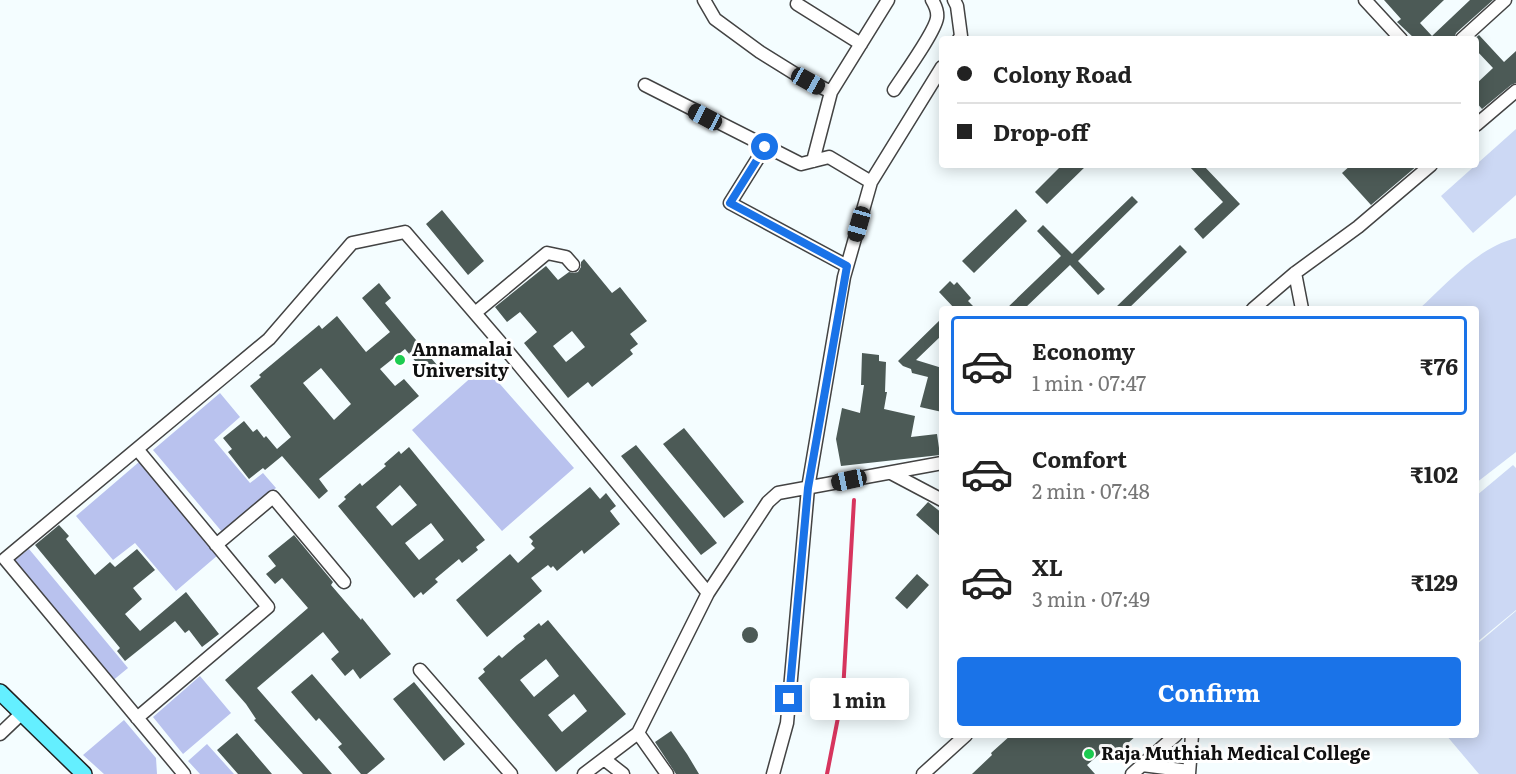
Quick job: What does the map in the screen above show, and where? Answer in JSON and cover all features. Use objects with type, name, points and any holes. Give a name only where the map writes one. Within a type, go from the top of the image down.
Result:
[{"type":"main road","points":[[0,692],[84,774]]},
{"type":"street","points":[[704,0],[715,19],[752,46],[797,75],[831,92]]},
{"type":"street","points":[[813,161],[831,92],[888,0]]},
{"type":"street","points":[[894,90],[929,36],[937,19],[936,5],[932,0]]},
{"type":"street","points":[[954,0],[961,36]]},
{"type":"street","points":[[1365,0],[1398,36]]},
{"type":"street","points":[[1465,36],[1505,0]]},
{"type":"street","points":[[797,4],[861,44]]},
{"type":"street","points":[[773,774],[787,723],[808,488],[847,266],[871,182],[939,72]]},
{"type":"street","points":[[645,85],[801,164],[829,157],[871,182]]},
{"type":"street","points":[[1479,120],[1516,91]]},
{"type":"street","points":[[765,147],[730,203],[847,266]]},
{"type":"street","points":[[1256,306],[1295,273],[1358,227],[1427,168]]},
{"type":"street","points":[[176,771],[137,718],[5,559],[269,339],[352,243],[405,232],[708,593]]},
{"type":"street","points":[[475,313],[547,253],[566,257],[573,265]]},
{"type":"street","points":[[1295,273],[1301,306]]},
{"type":"street","points":[[137,449],[267,607],[137,718]]},
{"type":"street","points":[[584,774],[638,733],[708,593],[768,502],[778,493],[939,464]]},
{"type":"street","points":[[891,473],[939,498]]},
{"type":"street","points":[[216,545],[273,497],[344,582]]},
{"type":"street","points":[[420,670],[511,774]]},
{"type":"street","points":[[0,734],[21,714]]},
{"type":"street","points":[[638,733],[667,774]]},
{"type":"street","points":[[923,774],[963,738]]},
{"type":"street","points":[[1132,774],[1173,738]]},
{"type":"street","points":[[1142,765],[1189,773],[1192,738]]},
{"type":"street","points":[[604,759],[623,774]]},
{"type":"shaded area","points":[[1516,129],[1516,195],[1473,233],[1441,196],[1472,168],[1479,168],[1479,162]]},
{"type":"shaded area","points":[[1516,238],[1516,452],[1479,481],[1479,306],[1422,306],[1476,258]]},
{"type":"shaded area","points":[[484,366],[574,468],[502,531],[412,430]]},
{"type":"shaded area","points":[[220,393],[240,417],[214,440],[250,483],[263,473],[276,488],[223,533],[153,450]]},
{"type":"shaded area","points":[[139,462],[218,555],[176,591],[135,543],[113,560],[76,516]]},
{"type":"shaded area","points":[[1513,465],[1516,468],[1516,610],[1479,641],[1479,493]]},
{"type":"shaded area","points":[[29,549],[128,668],[111,682],[11,563]]},
{"type":"shaded area","points":[[1516,611],[1516,774],[1479,774],[1449,738],[1479,738],[1479,642]]},
{"type":"shaded area","points":[[200,676],[231,713],[183,754],[153,717]]},
{"type":"shaded area","points":[[124,720],[156,758],[157,774],[104,774],[83,755]]},
{"type":"shaded area","points":[[207,744],[234,774],[200,774],[188,761]]},
{"type":"building","points":[[1384,0],[1444,0],[1420,23],[1432,36],[1412,36],[1397,22],[1401,19]]},
{"type":"building","points":[[1470,0],[1493,0],[1455,36],[1432,36]]},
{"type":"building","points":[[1478,36],[1504,62],[1516,51],[1516,83],[1482,109],[1479,106],[1479,81],[1493,68],[1479,53]]},
{"type":"building","points":[[1059,168],[1084,168],[1047,204],[1035,192]]},
{"type":"building","points":[[1191,168],[1206,168],[1240,204],[1203,239],[1194,229],[1223,202]]},
{"type":"building","points":[[1348,168],[1414,168],[1371,205],[1342,173]]},
{"type":"building","points":[[1132,196],[1138,202],[1078,261],[1105,289],[1098,295],[1070,265],[1027,306],[1009,306],[1061,256],[1037,231],[1043,225],[1072,254]]},
{"type":"building","points":[[1016,209],[1027,221],[974,273],[962,261]]},
{"type":"building","points":[[442,210],[484,261],[468,275],[426,224]]},
{"type":"building","points":[[1180,245],[1187,252],[1131,306],[1117,306]]},
{"type":"building","points":[[584,259],[612,293],[620,287],[647,321],[630,334],[638,344],[630,350],[633,354],[592,387],[588,382],[568,398],[524,343],[537,332],[520,312],[507,322],[495,307],[546,266],[558,280],[569,272],[578,272]],"holes":[[[572,331],[585,347],[566,362],[553,346]]]},
{"type":"building","points":[[950,281],[954,285],[957,282],[971,298],[968,301],[973,306],[952,306],[939,292]]},
{"type":"building","points":[[379,283],[391,298],[385,303],[437,365],[426,374],[405,349],[380,369],[395,386],[404,379],[419,396],[319,479],[328,491],[319,499],[282,456],[249,479],[228,452],[232,449],[223,438],[244,421],[253,432],[257,429],[264,438],[266,436],[277,449],[291,437],[250,386],[261,377],[259,375],[319,325],[322,329],[337,316],[366,352],[390,332],[362,298]],"holes":[[[321,368],[351,404],[334,420],[303,383]]]},
{"type":"building","points":[[939,321],[939,338],[916,360],[939,367],[939,411],[920,407],[928,377],[912,373],[911,369],[898,361]]},
{"type":"building","points":[[862,353],[879,355],[879,361],[886,362],[885,392],[887,392],[884,409],[915,416],[911,437],[937,434],[939,455],[841,466],[836,439],[842,408],[860,413],[864,385],[861,385]]},
{"type":"building","points":[[684,428],[744,502],[724,518],[663,444]]},
{"type":"building","points":[[636,445],[717,543],[701,555],[621,456]]},
{"type":"building","points":[[409,447],[485,540],[476,547],[478,550],[462,563],[459,559],[435,579],[438,582],[423,595],[421,592],[414,598],[338,506],[346,499],[344,497],[360,483],[362,486],[386,466],[384,464],[399,451],[401,454]],"holes":[[[400,485],[417,505],[392,526],[376,507]],[[431,523],[444,540],[419,560],[405,543]]]},
{"type":"building","points":[[590,487],[600,499],[606,493],[616,506],[610,511],[620,524],[584,554],[582,550],[557,571],[553,566],[551,568],[548,565],[531,578],[542,591],[487,637],[456,600],[510,554],[518,563],[535,548],[529,537]]},
{"type":"building","points":[[928,502],[939,511],[939,535],[916,515]]},
{"type":"building","points":[[59,525],[69,536],[66,539],[95,575],[110,562],[115,567],[137,549],[155,570],[133,588],[142,599],[125,614],[140,631],[186,592],[219,634],[202,647],[189,630],[185,633],[175,621],[125,661],[117,651],[120,648],[35,545]]},
{"type":"building","points":[[294,535],[333,582],[331,585],[391,654],[360,679],[353,669],[345,676],[331,659],[339,652],[323,632],[257,688],[332,774],[303,774],[254,720],[256,719],[246,704],[225,680],[308,608],[282,578],[275,584],[266,574],[276,566],[268,556]]},
{"type":"building","points":[[917,574],[929,585],[907,609],[895,598]]},
{"type":"building","points":[[548,620],[626,714],[556,772],[478,678],[485,672],[483,669],[499,655],[502,658],[525,639],[523,636],[539,623],[541,626]],"holes":[[[546,659],[559,676],[534,697],[520,680]],[[574,694],[587,711],[562,732],[548,715]]]},
{"type":"building","points":[[747,627],[753,627],[758,635],[756,641],[747,643],[742,638],[742,632]]},
{"type":"building","points":[[312,674],[385,759],[367,774],[361,774],[338,747],[342,744],[319,718],[316,721],[291,692]]},
{"type":"building","points":[[414,682],[465,744],[444,761],[393,699]]},
{"type":"building","points":[[671,731],[699,774],[676,774],[655,742]]},
{"type":"building","points":[[237,733],[272,774],[238,774],[217,750]]},
{"type":"building","points":[[1008,738],[1134,738],[1118,752],[1111,744],[1087,765],[1095,774],[972,774],[992,755],[991,753]]},
{"type":"waterway","points":[[827,774],[843,692],[854,500]]},
{"type":"place","name":"Annamalai University","points":[[400,360]]},
{"type":"place","name":"Raja Muthiah Medical College","points":[[1089,754]]},
{"type":"route","points":[[765,147],[730,203],[847,266],[808,488],[789,699]]}]
